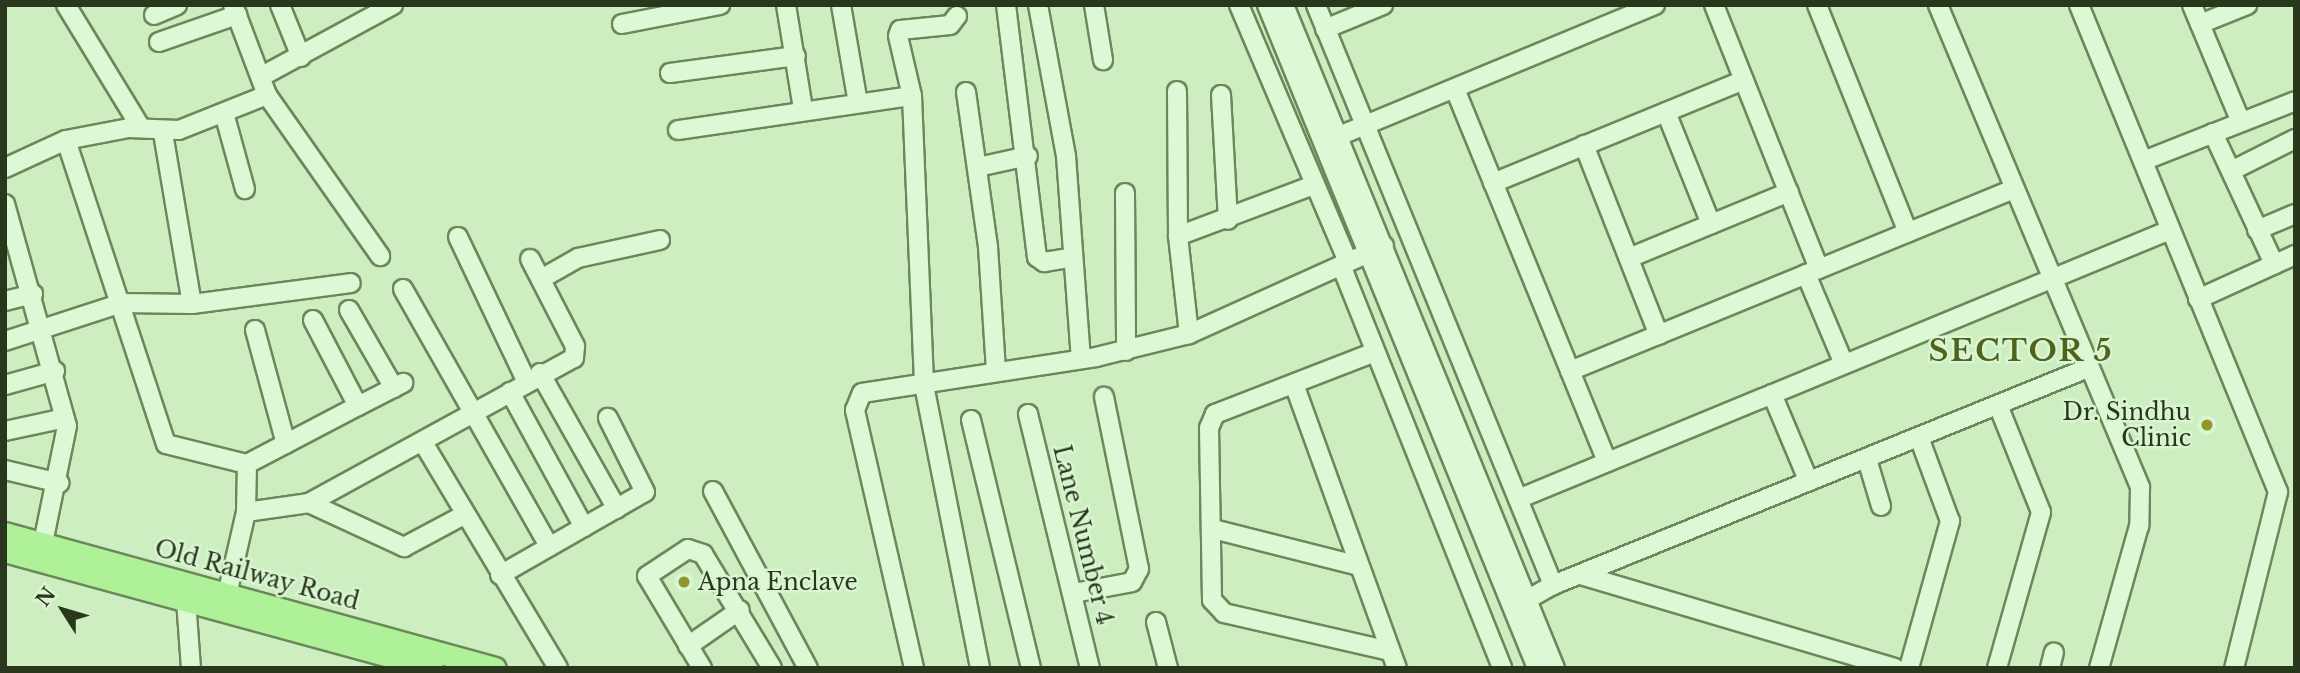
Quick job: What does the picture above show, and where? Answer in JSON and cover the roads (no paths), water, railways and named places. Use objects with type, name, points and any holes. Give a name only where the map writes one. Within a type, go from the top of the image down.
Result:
[{"type":"main road","name":"Old Railway Road","points":[[5,533],[432,668]]},
{"type":"main road","name":"Old Railway Road","points":[[5,551],[186,600],[226,602],[495,668]]},
{"type":"street","points":[[154,15],[177,5]]},
{"type":"street","points":[[280,5],[302,57]]},
{"type":"street","points":[[264,75],[302,57],[362,13],[393,5]]},
{"type":"street","points":[[622,24],[720,5]]},
{"type":"street","points":[[786,5],[803,109]]},
{"type":"street","points":[[841,5],[858,103]]},
{"type":"street","points":[[1006,5],[1028,156],[1037,257],[1044,262],[1070,258]]},
{"type":"street","points":[[1038,5],[1066,156],[1070,258],[1081,359]]},
{"type":"street","points":[[1094,5],[1102,60]]},
{"type":"street","points":[[1239,5],[1344,264],[1375,352],[1502,668]]},
{"type":"street","points":[[1267,5],[1331,139]]},
{"type":"street","points":[[1284,5],[1331,139],[1519,604],[1537,668]]},
{"type":"street","points":[[1315,5],[1553,585]]},
{"type":"street","points":[[1331,139],[1455,89],[1618,12],[1655,5]]},
{"type":"street","points":[[1714,5],[1788,192],[1843,364]]},
{"type":"street","points":[[1817,5],[1908,232]]},
{"type":"street","points":[[1938,5],[2088,368],[2134,468],[2142,504],[2099,668]]},
{"type":"street","points":[[2079,5],[2278,492],[2234,668]]},
{"type":"street","points":[[2192,5],[2241,122]]},
{"type":"street","points":[[2200,24],[2248,5]]},
{"type":"street","points":[[71,6],[141,128]]},
{"type":"street","points":[[1325,29],[1377,6]]},
{"type":"street","points":[[159,42],[235,10],[264,75],[267,95],[380,257]]},
{"type":"street","points":[[957,16],[950,24],[899,32],[912,96],[923,385],[980,668]]},
{"type":"street","points":[[670,73],[796,56]]},
{"type":"street","points":[[1493,183],[1744,80]]},
{"type":"street","points":[[1455,89],[1607,462]]},
{"type":"street","points":[[1177,91],[1178,236],[1189,334]]},
{"type":"street","points":[[965,92],[978,167],[996,372]]},
{"type":"street","points":[[5,168],[66,140],[141,128],[163,133],[224,113],[267,95]]},
{"type":"street","points":[[1221,95],[1228,220]]},
{"type":"street","points":[[678,130],[803,109],[912,96]]},
{"type":"street","points":[[2143,161],[2295,100]]},
{"type":"street","points":[[1666,112],[1711,224]]},
{"type":"street","points":[[224,113],[245,189]]},
{"type":"street","points":[[163,133],[192,304]]},
{"type":"street","points":[[2213,133],[2274,264]]},
{"type":"street","points":[[2231,171],[2295,139]]},
{"type":"street","points":[[66,140],[166,443],[247,464],[399,385],[349,310]]},
{"type":"street","points":[[1584,145],[1659,335]]},
{"type":"street","points":[[978,167],[1028,156]]},
{"type":"street","points":[[1178,236],[1228,220],[1311,186]]},
{"type":"street","points":[[1570,371],[2014,189]]},
{"type":"street","points":[[1125,192],[1126,351]]},
{"type":"street","points":[[1629,258],[1788,192]]},
{"type":"street","points":[[5,204],[9,234],[33,294],[55,370],[65,418],[59,483],[43,543]]},
{"type":"street","points":[[2256,230],[2295,214]]},
{"type":"street","points":[[1518,499],[2170,230]]},
{"type":"street","points":[[458,237],[533,378],[617,509]]},
{"type":"street","points":[[541,279],[578,258],[660,240]]},
{"type":"street","points":[[914,668],[855,402],[874,388],[923,385],[1081,359],[1126,351],[1189,334],[1376,249]]},
{"type":"street","points":[[2198,299],[2295,256]]},
{"type":"street","points":[[246,512],[309,503],[424,444],[576,352],[530,259]]},
{"type":"street","points":[[5,341],[43,331],[122,303],[192,304],[351,283]]},
{"type":"street","points":[[403,289],[549,546]]},
{"type":"street","points":[[5,301],[33,294]]},
{"type":"street","points":[[313,320],[358,406]]},
{"type":"street","points":[[255,330],[286,444]]},
{"type":"street","points":[[1375,352],[1215,414],[1209,428],[1215,608],[1390,650]]},
{"type":"street","points":[[1519,604],[1553,585],[2088,368]]},
{"type":"street","points":[[5,384],[55,370]]},
{"type":"street","points":[[1294,384],[1397,668]]},
{"type":"street","points":[[510,392],[584,527]]},
{"type":"street","points":[[1772,394],[1809,482]]},
{"type":"street","points":[[1074,593],[1132,582],[1139,569],[1104,397]]},
{"type":"street","points":[[1997,668],[2042,512],[1998,405]]},
{"type":"street","name":"Lane Number 4","points":[[1028,414],[1074,593],[1090,668]]},
{"type":"street","points":[[5,431],[65,418]]},
{"type":"street","points":[[500,575],[641,497],[645,486],[608,418]]},
{"type":"street","points":[[971,420],[1031,668]]},
{"type":"street","points":[[1909,668],[1950,522],[1919,437]]},
{"type":"street","points":[[424,444],[463,516],[558,668]]},
{"type":"street","points":[[1867,459],[1881,506]]},
{"type":"street","points":[[226,602],[246,512],[247,464]]},
{"type":"street","points":[[5,470],[59,483]]},
{"type":"street","points":[[713,491],[808,668]]},
{"type":"street","points":[[309,503],[404,547],[463,516]]},
{"type":"street","points":[[1213,529],[1359,566]]},
{"type":"street","points":[[702,668],[649,584],[652,569],[696,549],[740,610],[772,668]]},
{"type":"street","points":[[1581,575],[1895,668]]},
{"type":"street","points":[[186,600],[191,668]]},
{"type":"street","points":[[1519,604],[1555,668]]},
{"type":"street","points":[[688,646],[740,610]]},
{"type":"street","points":[[1156,622],[1168,668]]},
{"type":"place","name":"Dr. Sindhu Clinic","points":[[2207,425]]},
{"type":"place","name":"Apna Enclave","points":[[684,582]]},
{"type":"district","name":"SECTOR 5","points":[[2021,351]]}]
